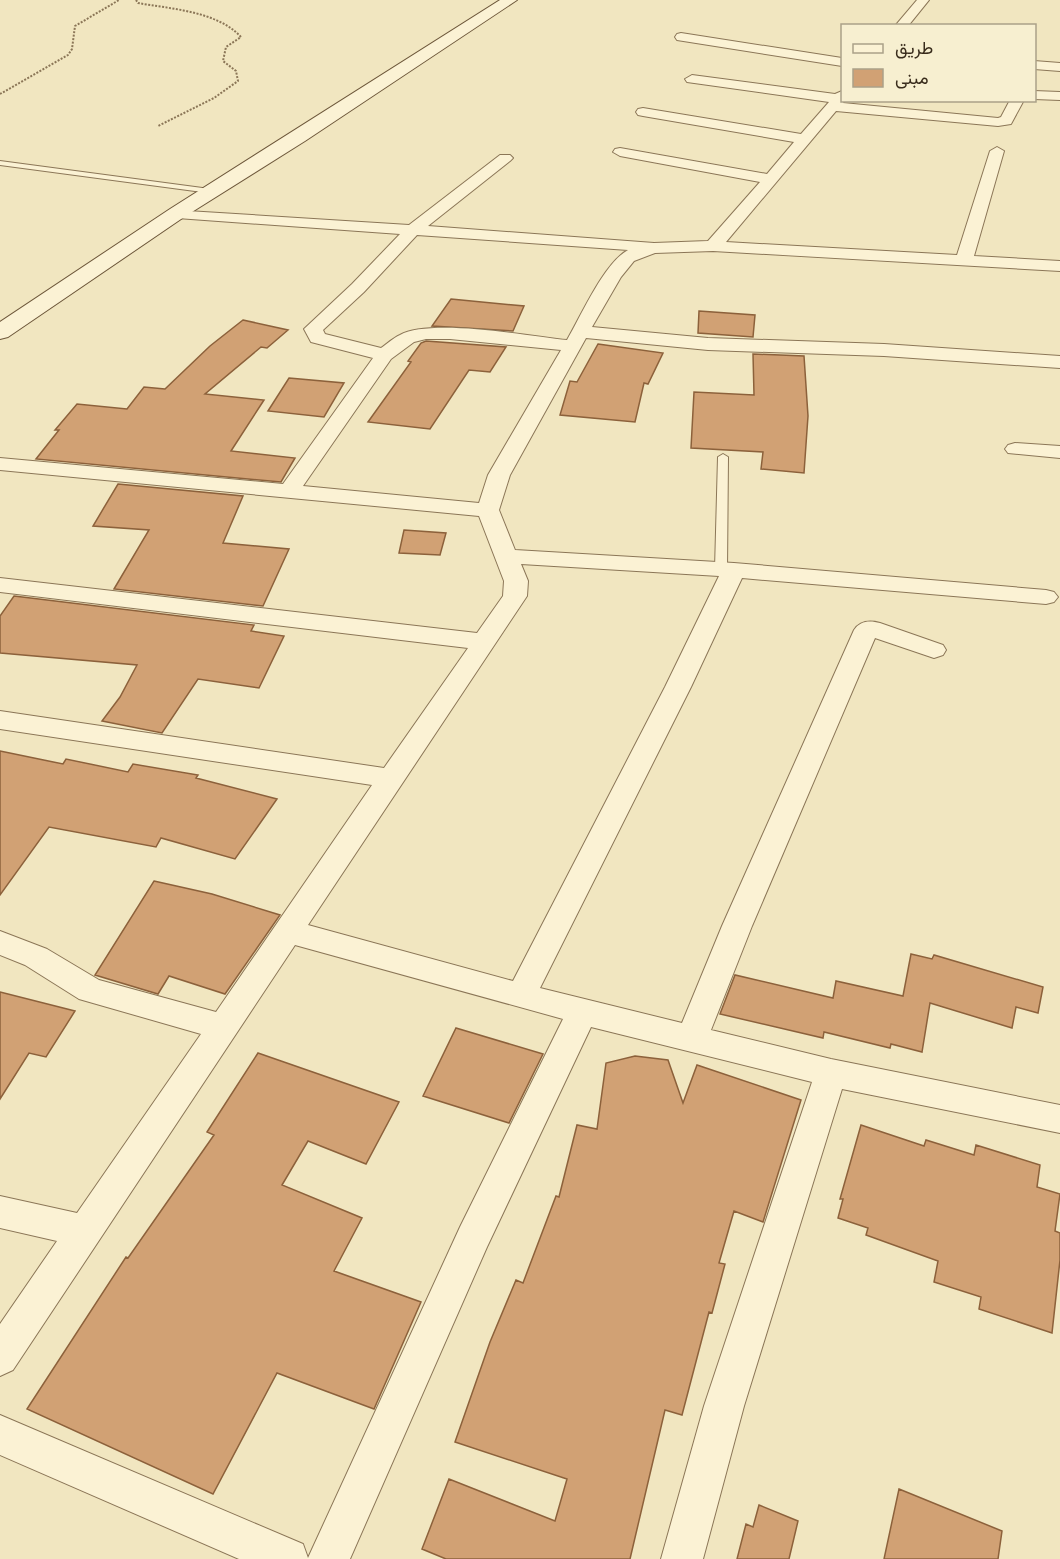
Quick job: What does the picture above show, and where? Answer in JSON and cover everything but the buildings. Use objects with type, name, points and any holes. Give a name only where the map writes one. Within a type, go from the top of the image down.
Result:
[{"type":"street","points":[[0,332],[210,191],[299,137],[510,0]]},
{"type":"street","points":[[903,24],[923,0]]},
{"type":"street","points":[[681,38],[841,62]]},
{"type":"street","points":[[1036,65],[1060,67]]},
{"type":"street","points":[[692,79],[838,100]]},
{"type":"street","points":[[1036,95],[1060,96]]},
{"type":"street","points":[[713,246],[838,100]]},
{"type":"street","points":[[853,102],[998,122],[1006,121],[1016,102]]},
{"type":"street","points":[[643,112],[805,139]]},
{"type":"street","points":[[965,258],[997,151]]},
{"type":"street","points":[[620,152],[770,179]]},
{"type":"street","points":[[384,355],[318,338],[313,329],[358,288],[414,229],[505,158]]},
{"type":"street","points":[[177,213],[655,248],[713,246],[965,258],[1060,266]]},
{"type":"street","points":[[0,1357],[286,931],[515,596],[516,581],[488,510],[499,475],[613,275],[628,256],[655,248]]},
{"type":"street","points":[[289,491],[384,355],[407,338],[425,333],[884,350],[1060,362]]},
{"type":"street","points":[[1015,449],[1060,452]]},
{"type":"street","points":[[0,464],[488,510]]},
{"type":"street","points":[[507,556],[727,569],[936,585],[1046,597]]},
{"type":"street","points":[[521,994],[678,687],[727,569]]},
{"type":"street","points":[[0,585],[485,642]]},
{"type":"street","points":[[692,1039],[737,926],[866,630],[871,628],[934,650]]},
{"type":"street","points":[[0,720],[392,779]]},
{"type":"street","points":[[286,931],[582,1012],[831,1073],[1060,1119]]},
{"type":"street","points":[[0,943],[36,957],[90,990],[222,1027]]},
{"type":"street","points":[[329,1559],[473,1239],[582,1012]]},
{"type":"street","points":[[682,1559],[724,1407],[831,1073]]},
{"type":"street","points":[[0,1212],[84,1231]]},
{"type":"street","points":[[0,1435],[288,1559]]},
{"type":"lane","points":[[0,163],[210,191]]},
{"type":"lane","points":[[723,457],[727,569]]},
{"type":"path","points":[[0,94],[14,83],[62,60],[72,51],[75,26],[119,0]]},
{"type":"path","points":[[136,0],[138,3],[216,21],[238,30],[241,37],[226,47],[223,61],[236,71],[238,81],[214,98],[158,126]]}]
